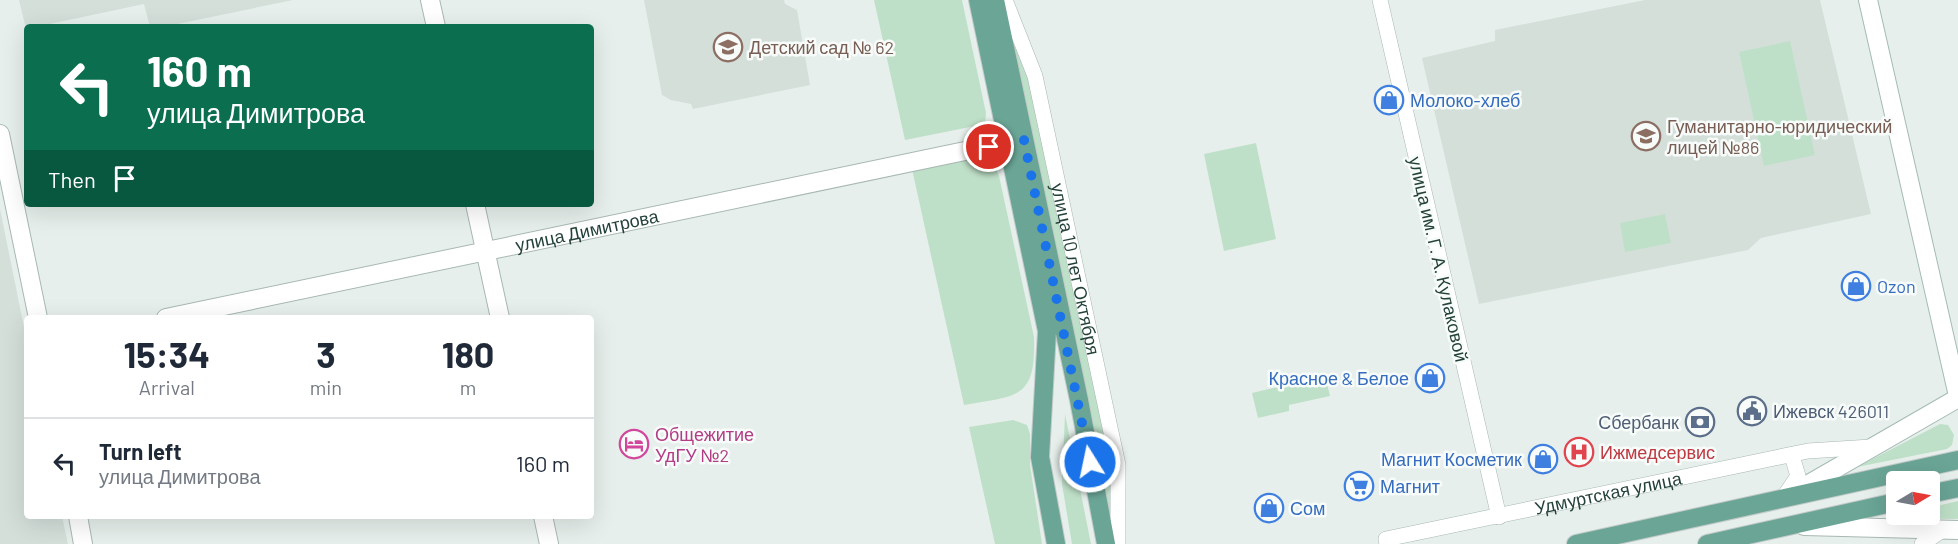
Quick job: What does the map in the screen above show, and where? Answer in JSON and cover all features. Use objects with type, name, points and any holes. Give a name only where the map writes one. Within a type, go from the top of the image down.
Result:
[{"type":"main road","name":"улица 10 лет Октября","points":[[978,0],[1016,141],[1079,400],[1106,544]]},
{"type":"main road","name":"улица 10 лет Октября","points":[[995,0],[1047,331],[1040,457],[1056,544]]},
{"type":"main road","points":[[1576,544],[1958,460]]},
{"type":"main road","points":[[1940,492],[1958,488]]},
{"type":"main road","points":[[1707,544],[1886,504]]},
{"type":"street","points":[[430,0],[435,24]]},
{"type":"street","name":"улица 10 лет Октября","points":[[1005,0],[1035,76],[1118,465],[1118,544]]},
{"type":"street","name":"улица им. Г. А. Кулаковой","points":[[1380,0],[1499,517]]},
{"type":"street","points":[[1783,499],[1958,397],[1868,0]]},
{"type":"street","points":[[0,134],[3,167],[37,315]]},
{"type":"street","name":"улица Димитрова","points":[[180,315],[1016,141]]},
{"type":"street","points":[[476,207],[499,315]]},
{"type":"street","name":"Удмуртская улица","points":[[1387,544],[1386,538],[1499,517],[1808,451],[1871,447]]},
{"type":"street","points":[[1783,499],[1798,476],[1792,456]]},
{"type":"street","points":[[79,519],[83,544]]},
{"type":"street","points":[[544,519],[549,544]]},
{"type":"street","points":[[1790,525],[1951,529]]},
{"type":"street","points":[[1922,544],[1951,529]]},
{"type":"shaded area","points":[[19,0],[293,0],[177,24],[149,24],[144,4],[50,24],[25,24]]},
{"type":"shaded area","name":"Детский сад № 62","points":[[644,0],[784,0],[785,4],[797,10],[810,85],[693,109],[691,104],[671,100],[662,95]]},
{"type":"shaded area","name":"Гуманитарно-юридический лицей №86","points":[[1645,0],[1820,0],[1871,214],[1761,238],[1748,250],[1479,304],[1422,58],[1495,41],[1495,30]]},
{"type":"shaded area","points":[[0,209],[24,327],[24,519],[63,519],[68,544],[0,544]]},
{"type":"green space","points":[[874,0],[962,0],[986,113],[985,124],[905,140]]},
{"type":"green space","points":[[1005,14],[1030,83],[1115,476],[1111,519]]},
{"type":"green space","points":[[1790,41],[1815,155],[1764,166],[1739,52]]},
{"type":"green space","points":[[1256,143],[1276,239],[1224,251],[1204,154]]},
{"type":"green space","points":[[983,154],[993,162],[999,176],[1034,337],[1034,358],[1032,373],[1027,384],[1020,391],[998,399],[964,405],[912,169]]},
{"type":"green space","points":[[1665,214],[1671,243],[1625,252],[1620,223]]},
{"type":"green space","points":[[1325,376],[1330,396],[1289,405],[1289,411],[1258,418],[1252,393]]},
{"type":"green space","points":[[1065,414],[1091,544],[1072,544],[1062,484]]},
{"type":"green space","points":[[1013,420],[1027,425],[1030,434],[1030,465],[1042,544],[995,544],[969,427]]},
{"type":"green space","points":[[1940,424],[1948,425],[1954,435],[1952,445],[1947,449],[1857,467]]},
{"type":"green space","points":[[1958,501],[1958,519],[1940,519],[1940,505]]},
{"type":"place","name":"Детский сад № 62","points":[[728,47]]},
{"type":"place","name":"Молоко-хлеб","points":[[1389,100]]},
{"type":"place","name":"Гуманитарно-юридический лицей №86","points":[[1646,136]]},
{"type":"place","name":"Ozon","points":[[1856,286]]},
{"type":"place","name":"Красное & Белое","points":[[1430,378]]},
{"type":"place","name":"Ижевск 426011","points":[[1752,411]]},
{"type":"place","name":"Сбербанк","points":[[1700,422]]},
{"type":"place","name":"Общежитие УдГУ №2","points":[[634,444]]},
{"type":"place","name":"Ижмедсервис","points":[[1579,452]]},
{"type":"place","name":"Магнит Косметик","points":[[1543,459]]},
{"type":"place","name":"Магнит","points":[[1359,486]]},
{"type":"place","name":"Сом","points":[[1269,508]]},
{"type":"route","points":[[989,147],[1024,140],[1090,462]]}]
